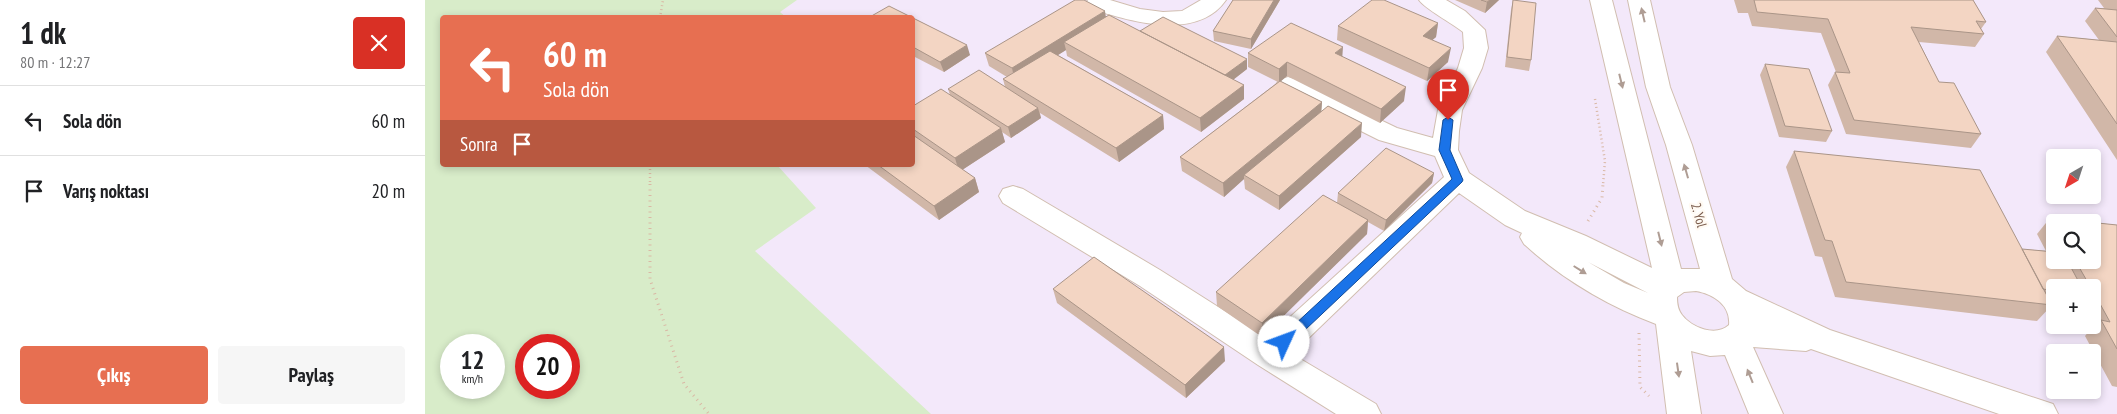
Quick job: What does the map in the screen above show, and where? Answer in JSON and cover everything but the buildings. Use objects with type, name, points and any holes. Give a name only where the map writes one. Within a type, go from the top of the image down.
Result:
[{"type":"street","points":[[1097,3],[1147,17],[1163,18],[1186,17],[1215,0]]},
{"type":"street","points":[[1430,0],[1457,16],[1474,30],[1476,48],[1470,68],[1450,110],[1445,150],[1458,180],[1515,218],[1546,248],[1634,303],[1668,303]]},
{"type":"street","points":[[1601,0],[1668,303],[1685,414]]},
{"type":"street","name":"2. Yol","points":[[1639,0],[1658,87],[1727,292],[1744,311],[1745,324],[1738,336],[1765,414]]},
{"type":"street","points":[[1288,85],[1388,134],[1445,150]]},
{"type":"street","points":[[1269,356],[1458,180]]},
{"type":"street","points":[[1013,196],[1150,278],[1269,356],[1364,414]]},
{"type":"street","points":[[1668,303],[1680,279],[1693,278],[1727,292],[1820,339],[2041,414]]},
{"type":"street","points":[[1668,303],[1683,334],[1697,340],[1717,343],[1738,336],[1820,339]]},
{"type":"path","points":[[660,15],[663,0]]},
{"type":"path","points":[[650,167],[650,280],[684,384],[709,414]]},
{"type":"shaded area","points":[[425,0],[2117,0],[2117,414],[425,414]]},
{"type":"green space","points":[[425,0],[797,0],[780,12],[784,15],[440,15],[440,167],[779,167],[816,208],[755,251],[931,414],[425,414]]},
{"type":"route","points":[[1284,342],[1458,180],[1445,150],[1448,120]]}]
